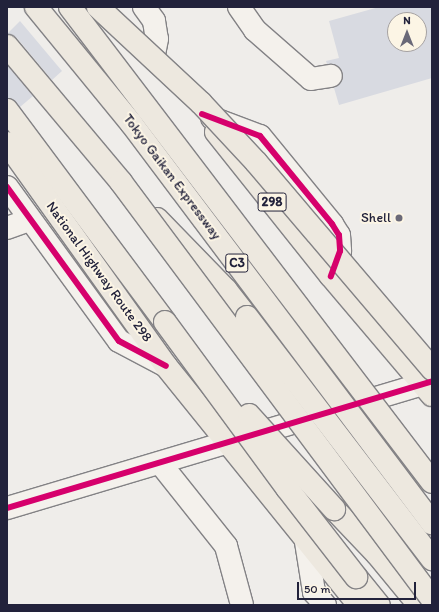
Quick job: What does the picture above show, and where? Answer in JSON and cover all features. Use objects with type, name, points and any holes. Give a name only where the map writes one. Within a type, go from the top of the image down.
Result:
[{"type":"highway","name":"Tokyo Gaikan Expressway","points":[[36,7],[131,123],[432,523]]},
{"type":"highway","name":"Tokyo Gaikan Expressway","points":[[70,7],[432,482]]},
{"type":"highway","points":[[98,7],[201,103],[256,162],[430,386]]},
{"type":"highway","name":"298","points":[[114,7],[154,54],[331,276],[430,386]]},
{"type":"highway","points":[[7,46],[121,182],[432,599]]},
{"type":"highway","points":[[7,110],[146,296],[168,319],[239,404],[377,554],[419,605]]},
{"type":"highway","name":"National Highway Route 298","points":[[7,143],[166,366],[228,442],[306,542],[359,605]]},
{"type":"highway","points":[[121,182],[226,290],[432,559]]},
{"type":"highway","points":[[168,319],[287,488],[379,605]]},
{"type":"highway","points":[[395,433],[432,469]]},
{"type":"street","points":[[144,7],[154,21],[157,39],[154,54]]},
{"type":"street","points":[[239,7],[255,30],[311,79],[331,76]]},
{"type":"street","points":[[202,114],[260,136],[332,224],[339,235],[340,251],[331,276]]},
{"type":"street","points":[[7,187],[29,220],[119,341],[166,366]]},
{"type":"street","points":[[7,228],[29,220]]},
{"type":"street","points":[[7,508],[228,442],[430,386]]},
{"type":"street","points":[[160,463],[226,546],[242,605]]},
{"type":"street","points":[[306,542],[314,592],[325,605]]},
{"type":"building","points":[[379,7],[432,7],[432,78],[339,105],[334,88],[342,81],[343,75],[340,68],[335,64],[327,64],[326,61],[339,58],[329,21]]},
{"type":"building","points":[[20,21],[62,71],[52,80],[17,38],[7,34]]},
{"type":"building","points":[[7,65],[33,96],[20,107],[12,99],[7,98]]},
{"type":"cycle path","points":[[202,114],[260,136],[332,224],[339,235],[340,251],[331,276]]},
{"type":"cycle path","points":[[7,187],[119,341],[166,366]]},
{"type":"cycle path","points":[[7,508],[432,381]]},
{"type":"place","name":"Shell","points":[[399,218]]}]
